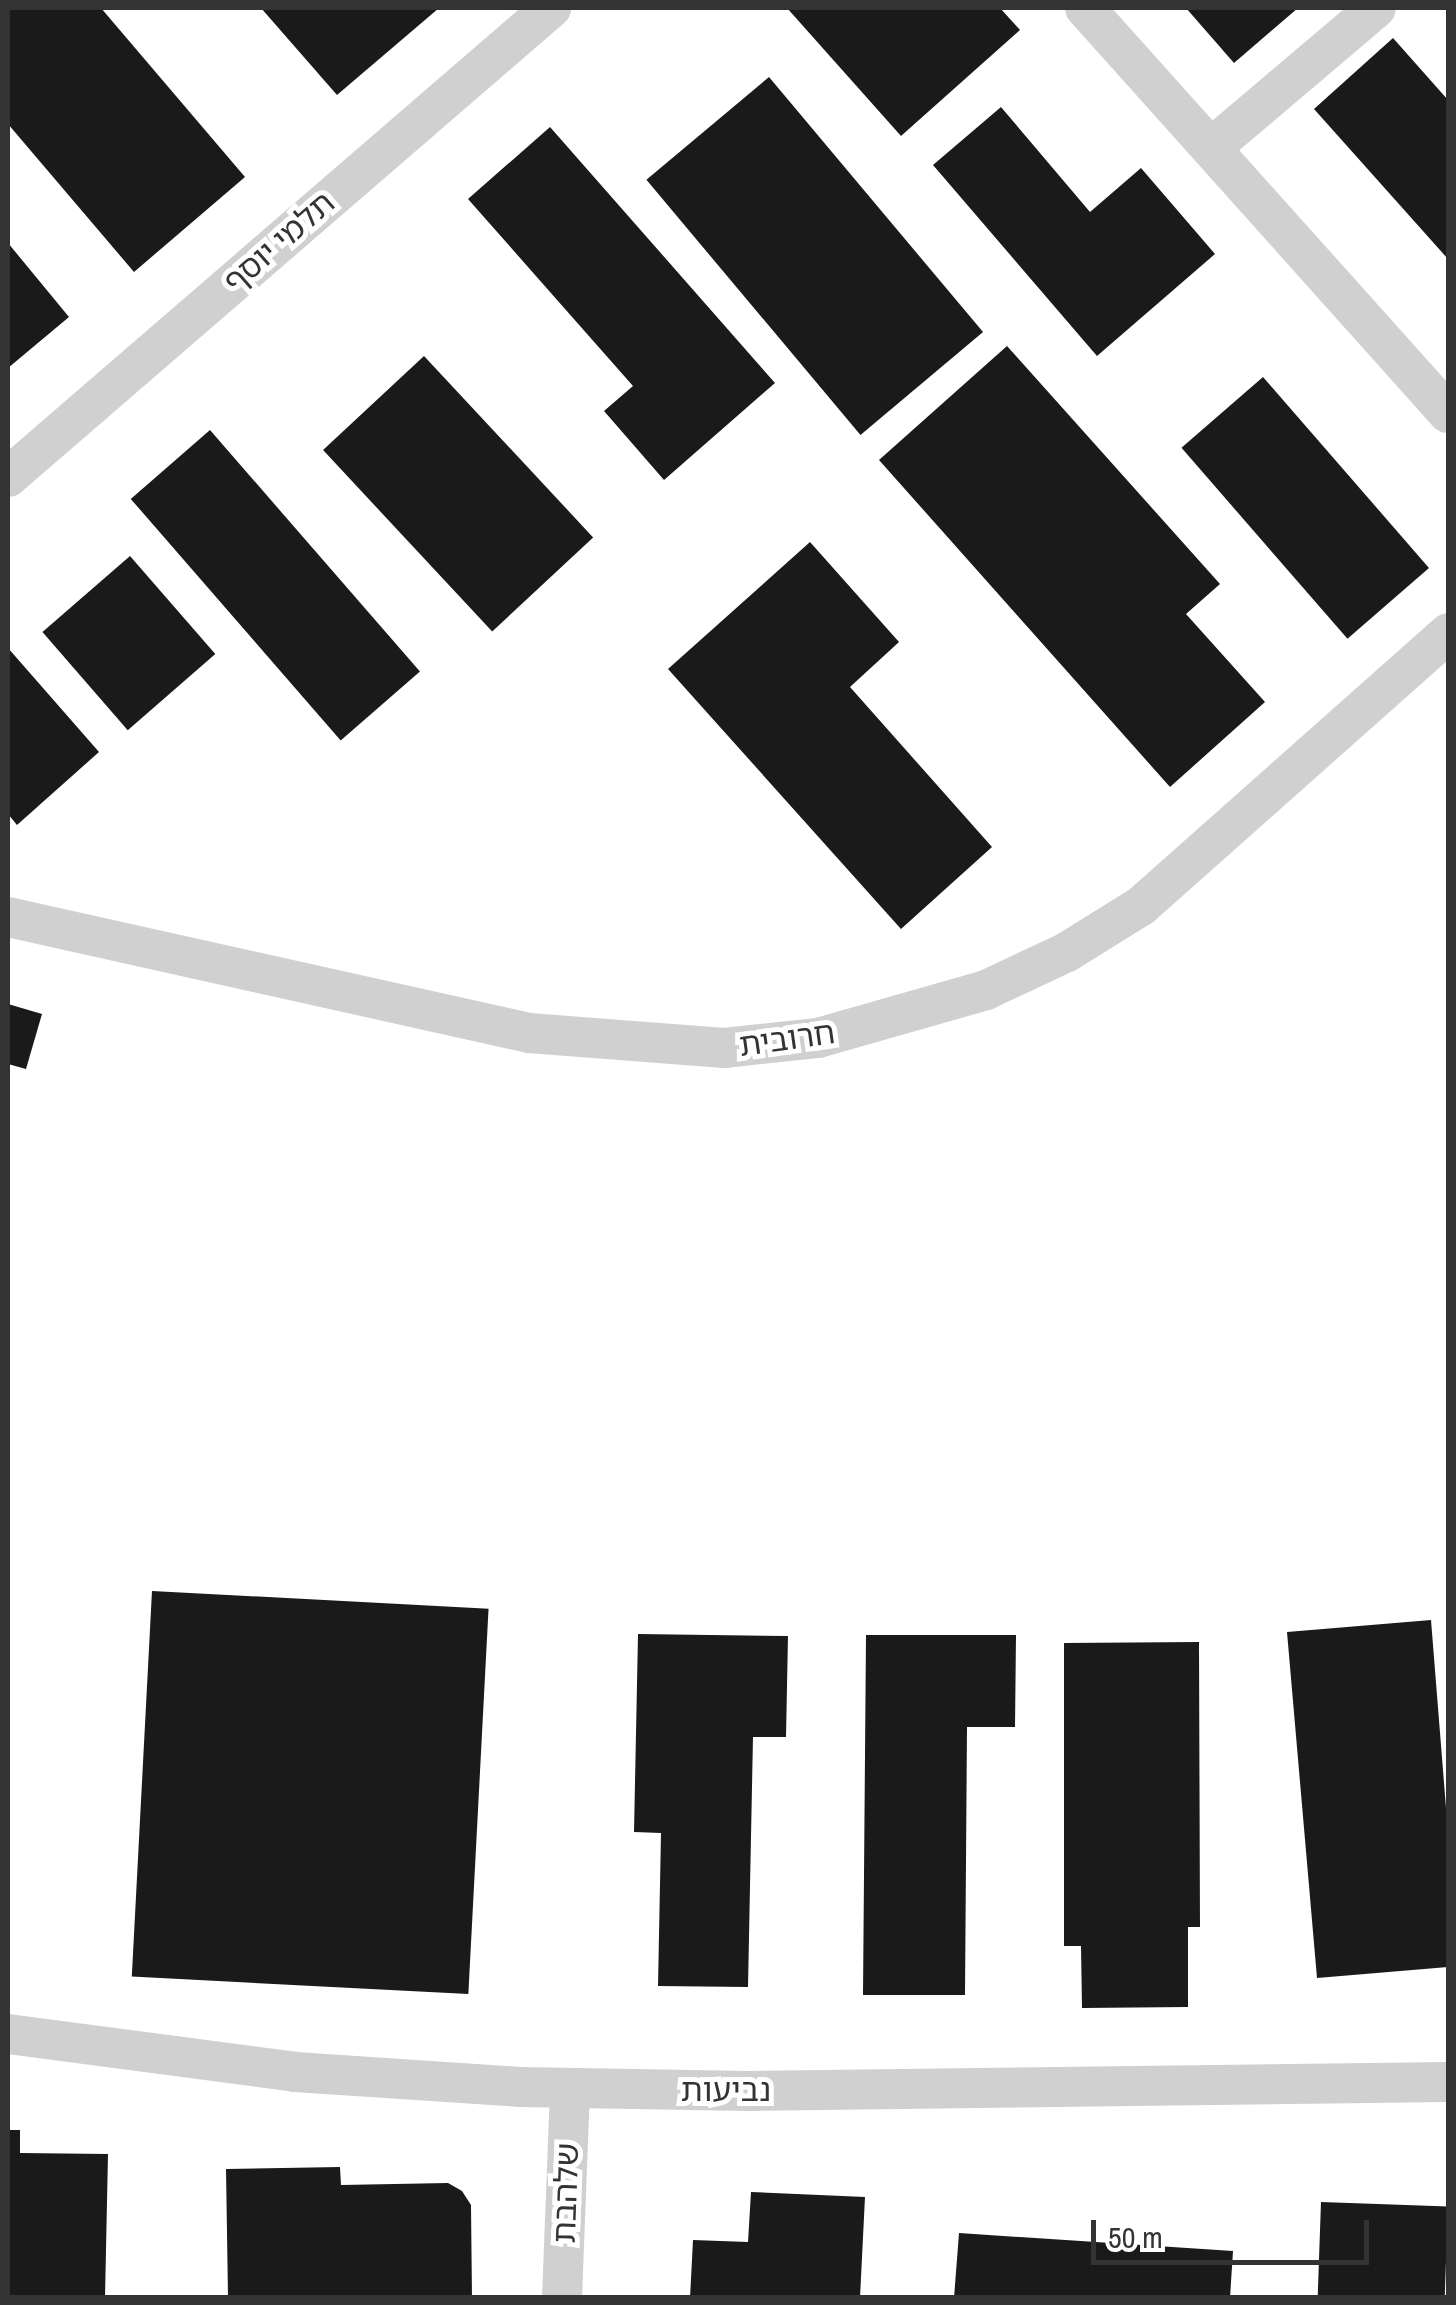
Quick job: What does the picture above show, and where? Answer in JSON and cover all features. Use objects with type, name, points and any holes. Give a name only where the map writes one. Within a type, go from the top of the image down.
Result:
[{"type":"street","name":"תלמי יוסף","points":[[8,477],[551,8]]},
{"type":"street","points":[[1084,8],[1448,412]]},
{"type":"street","points":[[1211,148],[1376,8]]},
{"type":"street","name":"חרובית","points":[[8,917],[528,1033],[724,1048],[818,1038],[986,990],[1067,952],[1140,906],[1448,633]]},
{"type":"street","name":"נביעות","points":[[8,2034],[295,2072],[570,2088],[1448,2082]]},
{"type":"street","name":"שלהבת","points":[[562,2298],[570,2088]]},
{"type":"building","points":[[8,8],[101,8],[245,177],[134,272],[8,124]]},
{"type":"building","points":[[261,8],[439,8],[337,95]]},
{"type":"building","points":[[787,8],[1000,8],[1020,30],[901,136]]},
{"type":"building","points":[[1186,8],[1298,8],[1234,63]]},
{"type":"building","points":[[1393,38],[1448,100],[1448,259],[1314,109]]},
{"type":"building","points":[[769,77],[983,332],[860,435],[646,180]]},
{"type":"building","points":[[1001,107],[1090,212],[1141,168],[1215,254],[1097,356],[933,165]]},
{"type":"building","points":[[550,127],[775,383],[664,480],[604,411],[633,386],[468,199]]},
{"type":"building","points":[[8,243],[69,317],[8,368]]},
{"type":"building","points":[[1007,346],[1220,584],[1186,614],[1265,702],[1170,787],[879,460]]},
{"type":"building","points":[[424,356],[593,537],[492,631],[323,450]]},
{"type":"building","points":[[1263,377],[1429,568],[1347,639],[1181,448]]},
{"type":"building","points":[[210,430],[420,672],[341,740],[131,499]]},
{"type":"building","points":[[810,542],[899,642],[850,687],[992,847],[901,929],[668,669]]},
{"type":"building","points":[[130,556],[215,654],[128,730],[42,632]]},
{"type":"building","points":[[8,648],[99,752],[17,825],[8,814]]},
{"type":"building","points":[[8,1004],[42,1014],[26,1069],[8,1064]]},
{"type":"building","points":[[152,1591],[489,1609],[468,1994],[132,1976]]},
{"type":"building","points":[[1431,1620],[1448,1833],[1448,1967],[1317,1978],[1287,1632]]},
{"type":"building","points":[[638,1634],[788,1636],[786,1737],[753,1737],[748,1987],[658,1986],[661,1833],[634,1832]]},
{"type":"building","points":[[866,1635],[1016,1635],[1015,1727],[967,1727],[965,1995],[863,1995]]},
{"type":"building","points":[[1199,1642],[1200,1927],[1188,1927],[1188,2007],[1082,2008],[1081,1946],[1064,1946],[1064,1643]]},
{"type":"building","points":[[8,2130],[20,2130],[20,2153],[108,2154],[105,2298],[8,2298]]},
{"type":"building","points":[[340,2167],[341,2185],[448,2183],[462,2191],[471,2205],[472,2298],[228,2298],[226,2169]]},
{"type":"building","points":[[751,2192],[865,2197],[860,2298],[690,2298],[693,2240],[748,2242]]},
{"type":"building","points":[[1321,2202],[1448,2206],[1445,2298],[1318,2298]]},
{"type":"building","points":[[959,2233],[1233,2251],[1230,2298],[954,2298]]}]
